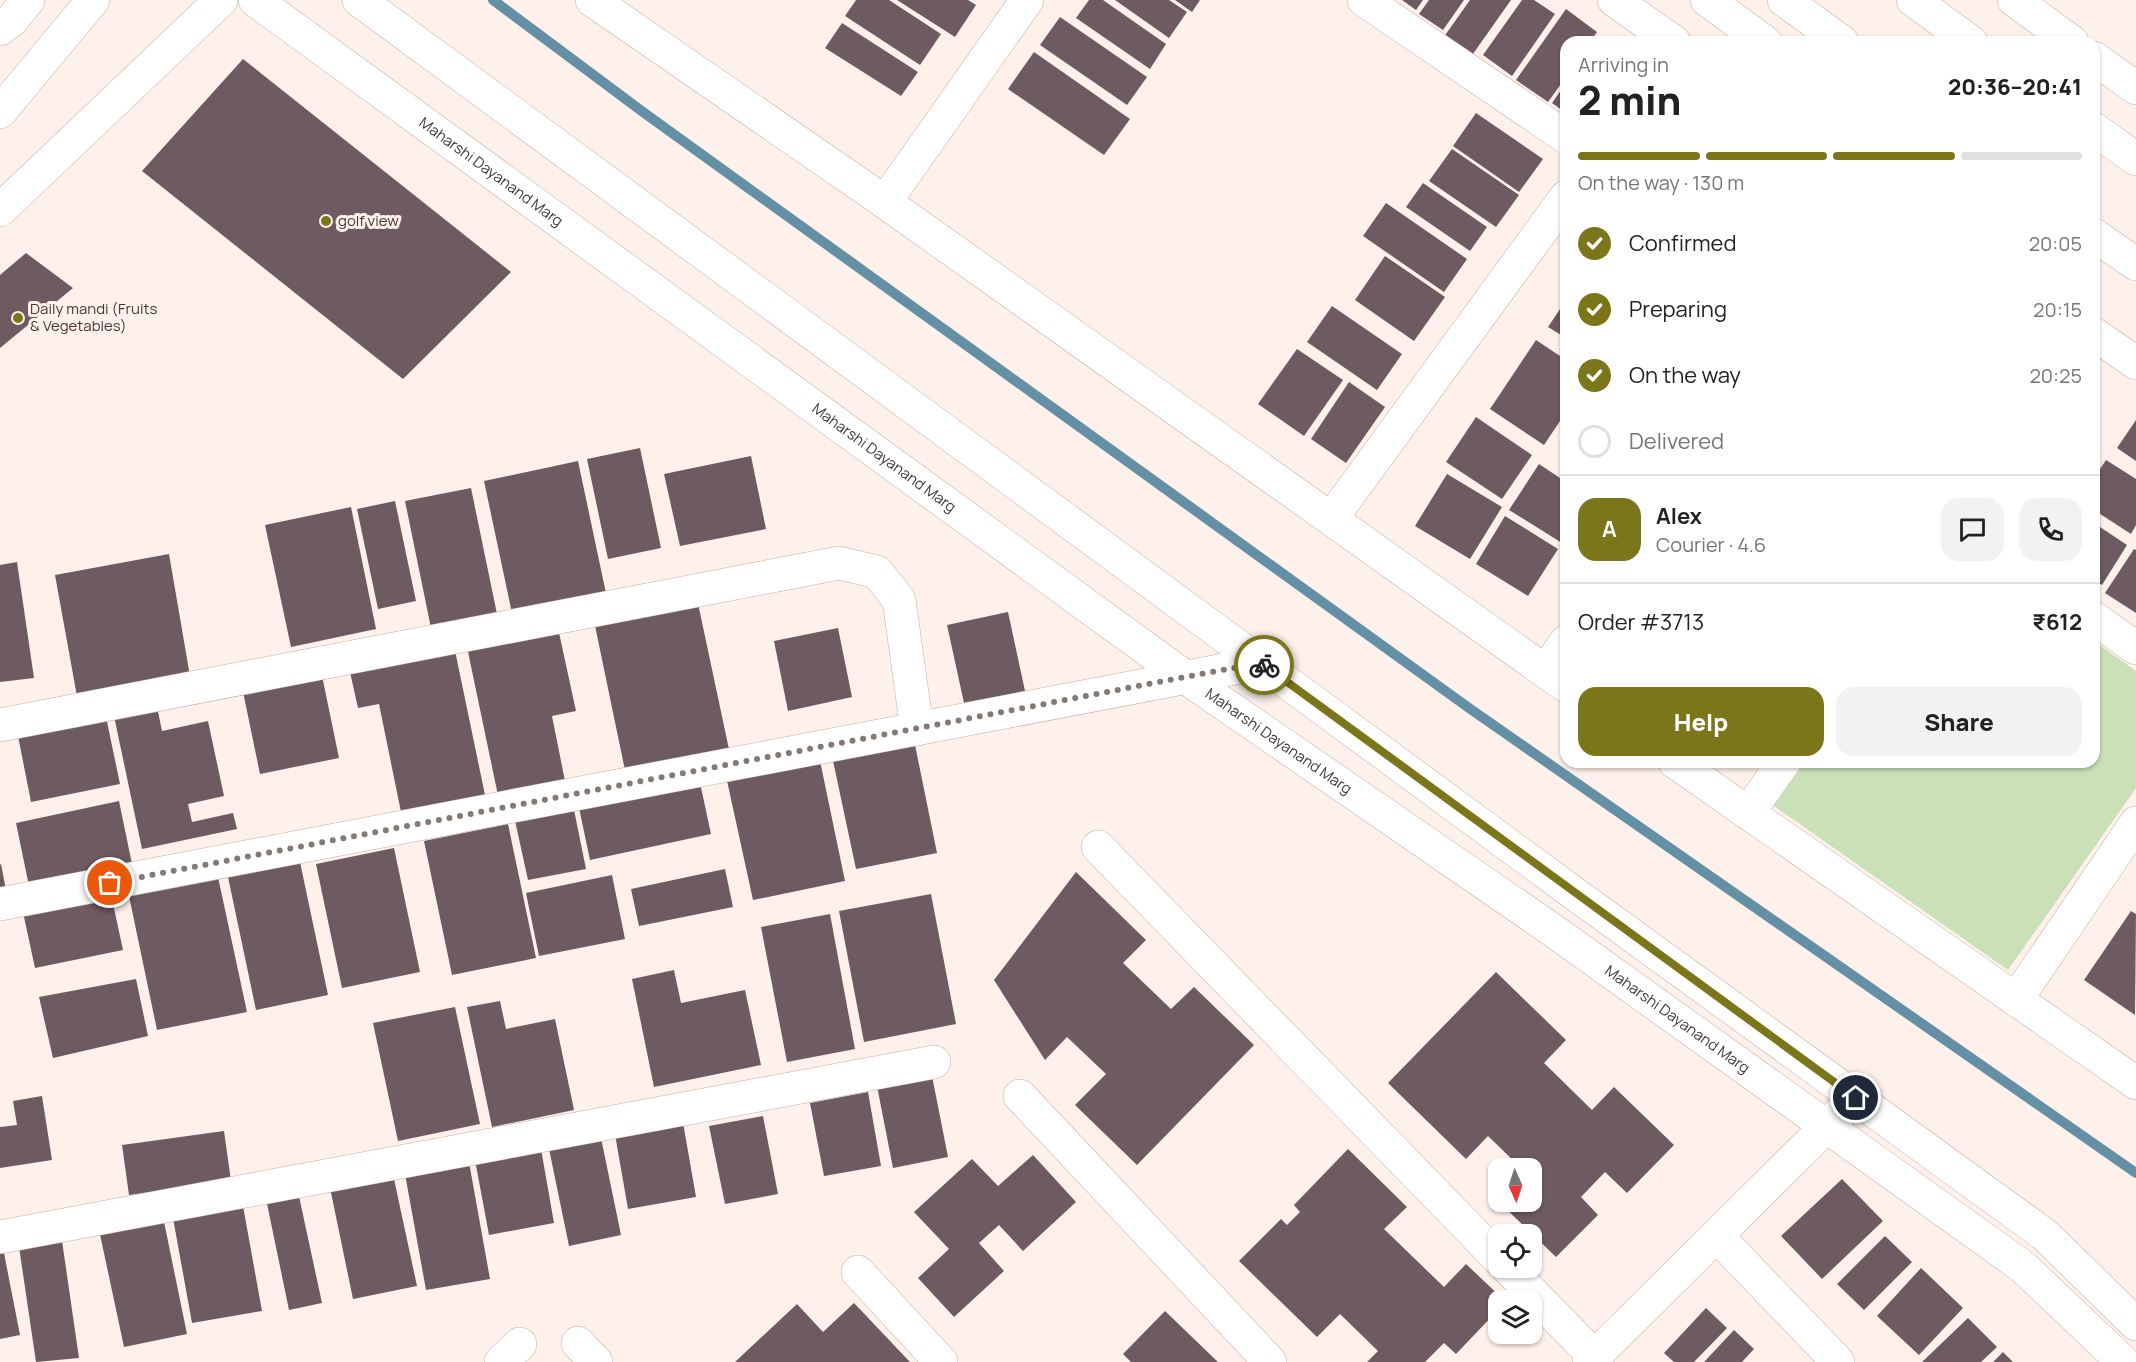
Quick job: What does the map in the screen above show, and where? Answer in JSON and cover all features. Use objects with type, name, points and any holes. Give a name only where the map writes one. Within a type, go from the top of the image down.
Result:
[{"type":"street","points":[[0,29],[11,21],[28,0]]},
{"type":"street","points":[[0,111],[93,0]]},
{"type":"street","points":[[0,210],[221,0]]},
{"type":"street","name":"Maharshi Dayanand Marg","points":[[255,0],[1185,677],[1551,929],[2023,1268],[2123,1362]]},
{"type":"street","points":[[359,0],[2044,1235],[2136,1323]]},
{"type":"street","points":[[592,0],[885,202],[1555,678],[1560,662]]},
{"type":"street","points":[[885,202],[1027,0]]},
{"type":"street","points":[[1364,0],[1560,133]]},
{"type":"street","points":[[1614,0],[1665,36]]},
{"type":"street","points":[[1707,0],[1757,36]]},
{"type":"street","points":[[1784,0],[1834,36]]},
{"type":"street","points":[[1913,0],[1963,36]]},
{"type":"street","points":[[2014,0],[2064,36]]},
{"type":"street","points":[[2100,62],[2136,88]]},
{"type":"street","points":[[2100,133],[2136,159]]},
{"type":"street","points":[[1331,519],[1560,204]]},
{"type":"street","points":[[2100,241],[2136,264]]},
{"type":"street","points":[[2100,338],[2136,363]]},
{"type":"street","points":[[0,725],[839,563],[878,572],[899,600],[917,729]]},
{"type":"street","points":[[2100,622],[2136,648]]},
{"type":"street","points":[[0,904],[1261,663]]},
{"type":"street","points":[[1684,768],[2136,1083]]},
{"type":"street","points":[[1748,813],[1780,768]]},
{"type":"street","points":[[2016,1000],[2136,823]]},
{"type":"street","points":[[1098,847],[1488,1248]]},
{"type":"street","points":[[0,1237],[934,1062]]},
{"type":"street","points":[[1020,1096],[1270,1362]]},
{"type":"street","points":[[1517,1278],[1592,1359],[1856,1098]]},
{"type":"street","points":[[1716,1236],[1838,1362]]},
{"type":"street","points":[[858,1272],[941,1362]]},
{"type":"green space","points":[[2100,645],[2136,671],[2136,788],[2008,970],[1774,806],[1801,768],[2100,768]]},
{"type":"building","points":[[856,0],[889,0],[941,34],[920,65],[845,16]]},
{"type":"building","points":[[897,0],[968,0],[976,5],[955,37]]},
{"type":"building","points":[[1089,0],[1103,0],[1166,44],[1150,69],[1076,18]]},
{"type":"building","points":[[1115,0],[1169,0],[1187,12],[1169,38]]},
{"type":"building","points":[[1175,0],[1200,0],[1192,12]]},
{"type":"building","points":[[1402,0],[1423,0],[1416,10]]},
{"type":"building","points":[[1429,0],[1464,0],[1443,30],[1419,14]]},
{"type":"building","points":[[1470,0],[1511,0],[1468,61],[1441,41]]},
{"type":"building","points":[[1522,0],[1534,0],[1555,14],[1512,76],[1483,55]]},
{"type":"building","points":[[1566,9],[1597,32],[1594,36],[1560,36],[1560,85],[1548,102],[1516,80]]},
{"type":"building","points":[[1060,17],[1147,77],[1127,105],[1040,45]]},
{"type":"building","points":[[842,23],[918,72],[901,96],[825,48]]},
{"type":"building","points":[[1034,52],[1130,119],[1104,155],[1008,89]]},
{"type":"building","name":"golf view","points":[[243,59],[511,272],[403,379],[142,171]]},
{"type":"building","points":[[1560,92],[1560,109],[1552,103]]},
{"type":"building","points":[[1476,113],[1543,159],[1519,192],[1453,146]]},
{"type":"building","points":[[1452,149],[1519,195],[1496,227],[1429,181]]},
{"type":"building","points":[[1423,183],[1487,227],[1470,251],[1406,207]]},
{"type":"building","points":[[1386,203],[1467,259],[1444,292],[1363,236]]},
{"type":"building","name":"Daily mandi (Fruits & Vegetables)","points":[[26,253],[73,288],[0,348],[0,275]]},
{"type":"building","points":[[1385,256],[1445,297],[1414,341],[1355,300]]},
{"type":"building","points":[[1332,306],[1402,354],[1377,390],[1307,342]]},
{"type":"building","points":[[1560,309],[1560,334],[1548,327]]},
{"type":"building","points":[[1536,340],[1560,356],[1560,421],[1544,445],[1490,409]]},
{"type":"building","points":[[1297,349],[1343,380],[1304,436],[1258,404]]},
{"type":"building","points":[[1349,382],[1385,407],[1346,463],[1311,439]]},
{"type":"building","points":[[1476,417],[1532,455],[1502,499],[1446,462]]},
{"type":"building","points":[[2136,420],[2136,461],[2117,448]]},
{"type":"building","points":[[640,448],[661,548],[608,559],[587,459]]},
{"type":"building","points":[[751,456],[766,529],[680,546],[664,474]]},
{"type":"building","points":[[2106,460],[2136,479],[2136,525],[2131,534],[2100,514],[2100,469]]},
{"type":"building","points":[[578,461],[607,598],[513,618],[484,481]]},
{"type":"building","points":[[1539,464],[1560,478],[1560,542],[1509,510]]},
{"type":"building","points":[[1447,474],[1502,507],[1470,559],[1415,526]]},
{"type":"building","points":[[471,488],[497,614],[431,628],[405,501]]},
{"type":"building","points":[[395,501],[416,601],[378,609],[357,509]]},
{"type":"building","points":[[351,507],[376,629],[291,647],[265,525]]},
{"type":"building","points":[[1505,516],[1558,549],[1528,596],[1476,564]]},
{"type":"building","points":[[2100,527],[2127,545],[2102,585],[2100,584]]},
{"type":"building","points":[[2134,549],[2136,550],[2136,613],[2105,593]]},
{"type":"building","points":[[169,554],[191,682],[78,702],[55,575]]},
{"type":"building","points":[[17,562],[34,678],[0,682],[0,565]]},
{"type":"building","points":[[696,594],[730,754],[626,775],[593,616]]},
{"type":"building","points":[[1008,612],[1025,691],[964,703],[947,625]]},
{"type":"building","points":[[558,628],[576,711],[552,716],[567,791],[500,805],[467,647]]},
{"type":"building","points":[[838,628],[852,697],[788,711],[774,641]]},
{"type":"building","points":[[453,641],[485,795],[401,812],[379,704],[358,708],[348,663]]},
{"type":"building","points":[[320,666],[339,758],[260,774],[241,682]]},
{"type":"building","points":[[157,707],[162,731],[208,721],[224,796],[188,804],[192,822],[233,813],[237,829],[142,849],[114,716]]},
{"type":"building","points":[[106,717],[120,784],[31,802],[18,736]]},
{"type":"building","points":[[914,740],[937,853],[856,869],[832,756]]},
{"type":"building","points":[[819,756],[845,881],[753,900],[726,776]]},
{"type":"building","points":[[699,778],[711,834],[590,860],[578,803]]},
{"type":"building","points":[[119,801],[132,864],[29,886],[16,823]]},
{"type":"building","points":[[573,805],[586,869],[528,880],[514,816]]},
{"type":"building","points":[[508,824],[536,958],[452,975],[424,841]]},
{"type":"building","points":[[394,848],[420,972],[342,988],[316,864]]},
{"type":"building","points":[[300,862],[328,995],[256,1010],[228,877]]},
{"type":"building","points":[[0,865],[6,890],[0,892]]},
{"type":"building","points":[[725,869],[733,907],[639,926],[631,889]]},
{"type":"building","points":[[1076,872],[1146,940],[1123,963],[1171,1009],[1194,987],[1254,1045],[1137,1165],[1075,1105],[1106,1074],[1067,1037],[1045,1060],[994,980]]},
{"type":"building","points":[[612,875],[625,939],[539,956],[526,893]]},
{"type":"building","points":[[218,877],[247,1012],[157,1030],[129,896]]},
{"type":"building","points":[[109,885],[123,950],[35,968],[21,903]]},
{"type":"building","points":[[931,894],[956,1024],[864,1042],[839,911]]},
{"type":"building","points":[[2131,911],[2136,914],[2135,1015],[2084,980]]},
{"type":"building","points":[[830,914],[855,1049],[787,1062],[761,927]]},
{"type":"building","points":[[674,970],[681,1003],[745,990],[761,1065],[654,1087],[632,979]]},
{"type":"building","points":[[1496,972],[1566,1040],[1544,1063],[1592,1110],[1614,1087],[1674,1145],[1627,1193],[1605,1172],[1581,1197],[1598,1215],[1556,1257],[1542,1243],[1542,1224],[1522,1224],[1509,1212],[1542,1212],[1542,1158],[1511,1158],[1488,1136],[1466,1159],[1388,1083]]},
{"type":"building","points":[[136,979],[148,1036],[53,1058],[39,997]]},
{"type":"building","points":[[500,1001],[506,1029],[555,1019],[574,1110],[492,1127],[467,1007]]},
{"type":"building","points":[[455,1007],[480,1124],[398,1141],[373,1023]]},
{"type":"building","points":[[932,1076],[948,1157],[893,1168],[877,1086]]},
{"type":"building","points":[[868,1092],[881,1166],[824,1176],[810,1103]]},
{"type":"building","points":[[42,1096],[52,1160],[0,1168],[0,1127],[17,1125],[13,1101]]},
{"type":"building","points":[[681,1111],[696,1197],[628,1209],[613,1123]]},
{"type":"building","points":[[763,1116],[778,1194],[725,1204],[709,1126]]},
{"type":"building","points":[[224,1131],[231,1181],[129,1195],[122,1145]]},
{"type":"building","points":[[600,1133],[621,1235],[569,1246],[548,1144]]},
{"type":"building","points":[[541,1149],[554,1223],[489,1235],[475,1160]]},
{"type":"building","points":[[1348,1149],[1407,1207],[1384,1229],[1444,1287],[1466,1264],[1493,1290],[1488,1290],[1488,1320],[1456,1354],[1444,1343],[1425,1362],[1367,1362],[1378,1351],[1340,1314],[1317,1337],[1239,1261],[1281,1219],[1287,1225],[1300,1212],[1294,1205]]},
{"type":"building","points":[[467,1151],[490,1279],[426,1290],[403,1163]]},
{"type":"building","points":[[1033,1155],[1076,1202],[1023,1251],[999,1225],[979,1243],[1004,1271],[954,1317],[918,1278],[949,1249],[914,1212],[972,1159],[998,1186]]},
{"type":"building","points":[[391,1165],[417,1286],[353,1299],[328,1178]]},
{"type":"building","points":[[1842,1179],[1883,1221],[1822,1279],[1781,1236]]},
{"type":"building","points":[[297,1187],[322,1303],[289,1310],[265,1194]]},
{"type":"building","points":[[241,1195],[262,1311],[192,1323],[171,1207]]},
{"type":"building","points":[[162,1212],[187,1334],[124,1347],[98,1225]]},
{"type":"building","points":[[61,1234],[79,1358],[36,1362],[18,1240]]},
{"type":"building","points":[[1885,1236],[1912,1262],[1864,1310],[1837,1284]]},
{"type":"building","points":[[0,1248],[3,1248],[20,1335],[0,1339]]},
{"type":"building","points":[[1921,1268],[1963,1308],[1919,1355],[1877,1316]]},
{"type":"building","points":[[854,1303],[910,1362],[735,1362],[797,1304],[823,1332]]},
{"type":"building","points":[[1706,1308],[1727,1328],[1694,1362],[1674,1362],[1664,1353]]},
{"type":"building","points":[[1165,1311],[1218,1362],[1131,1362],[1123,1354]]},
{"type":"building","points":[[1968,1318],[1997,1347],[1981,1362],[1922,1362]]},
{"type":"building","points":[[1734,1330],[1754,1349],[1742,1362],[1704,1362]]},
{"type":"building","points":[[2003,1352],[2013,1362],[1993,1362]]},
{"type":"waterway","points":[[493,0],[643,112],[1469,708],[2136,1173]]},
{"type":"way so far","points":[[110,883],[1185,677],[1261,663],[1264,665]]},
{"type":"place","name":"golf view","points":[[326,221]]},
{"type":"place","name":"Daily mandi (Fruits & Vegetables)","points":[[18,318]]},
{"type":"route","points":[[1264,665],[1856,1098]]}]
